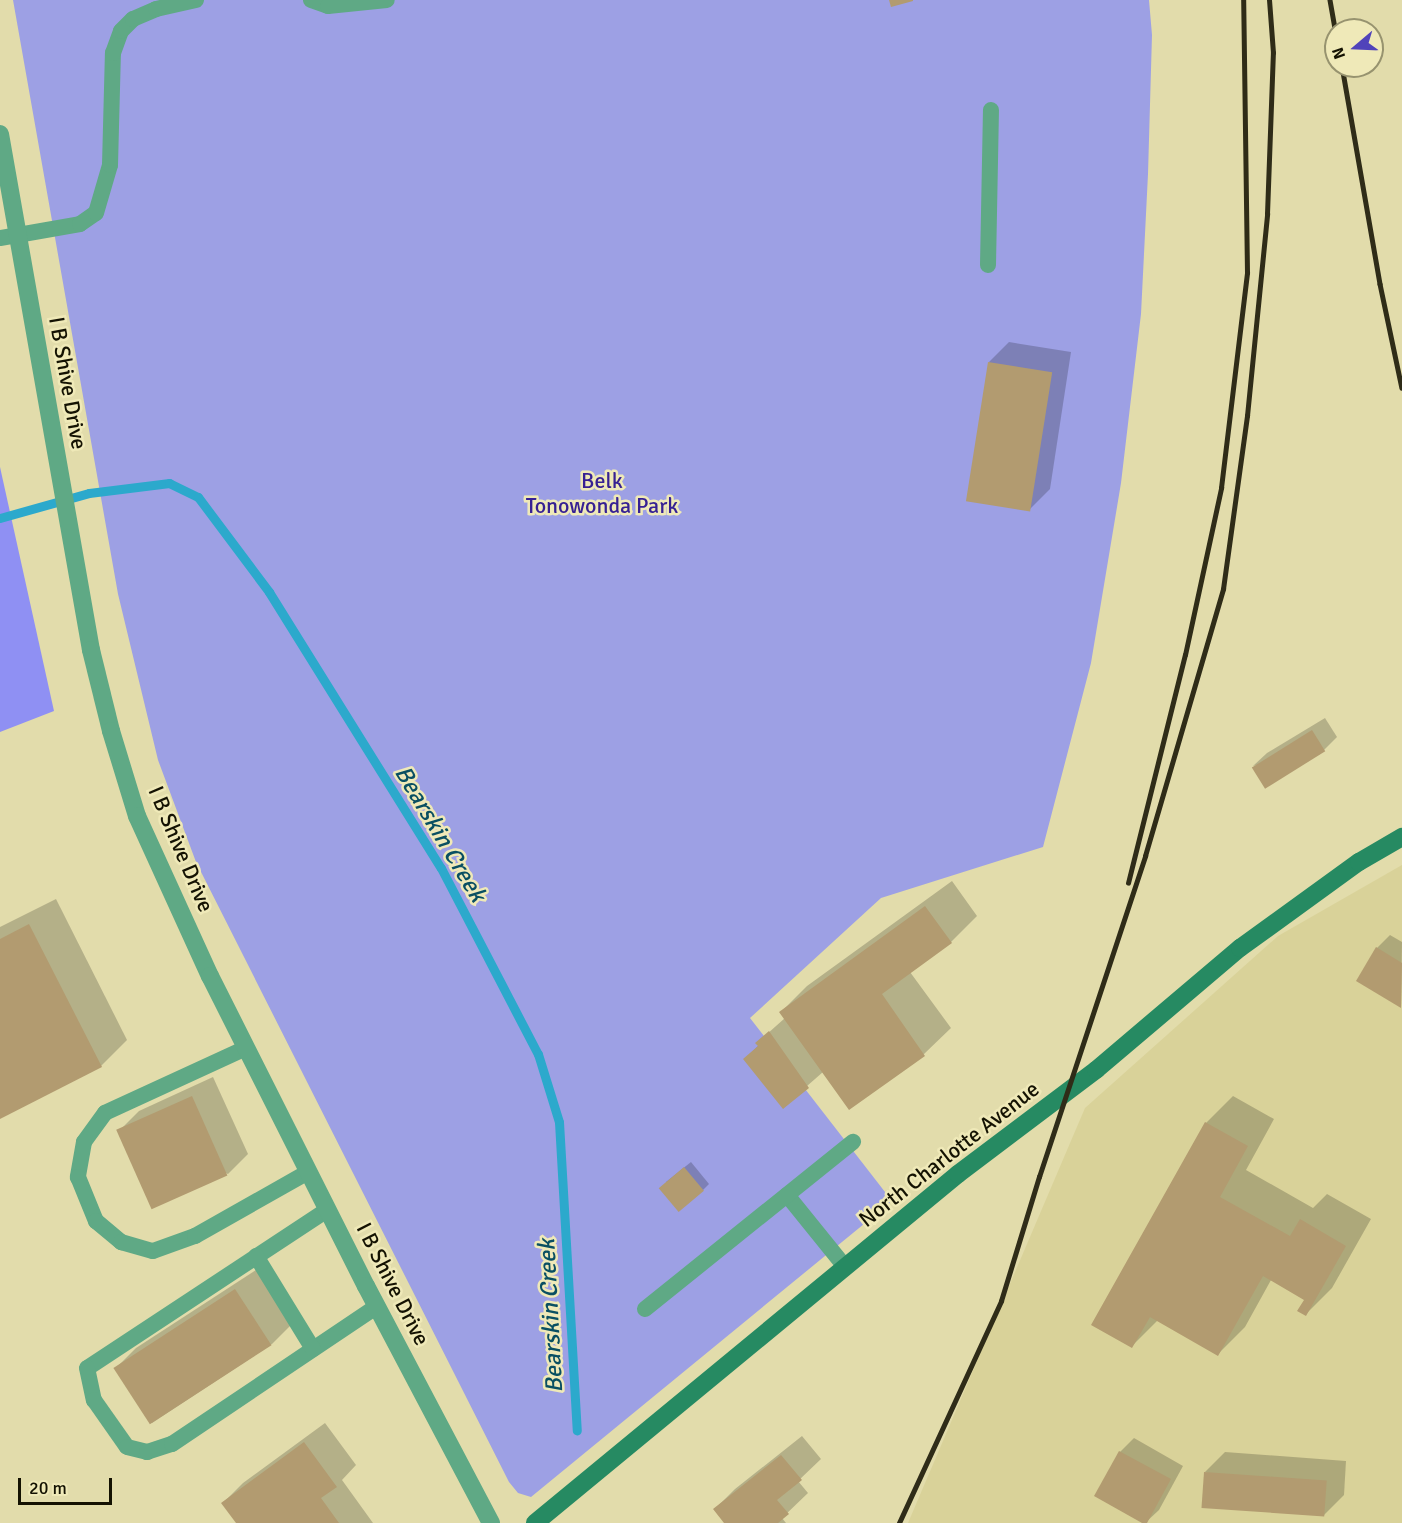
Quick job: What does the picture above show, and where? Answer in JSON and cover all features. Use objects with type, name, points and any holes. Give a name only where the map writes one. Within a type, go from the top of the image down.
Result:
[{"type":"main road","name":"North Charlotte Avenue","points":[[535,1523],[958,1174],[1096,1070],[1240,948],[1359,862],[1402,837]]},
{"type":"street","name":"I B Shive Drive","points":[[0,134],[9,237],[37,344],[81,592],[111,731],[138,816],[205,965],[246,1048],[327,1210],[491,1523]]},
{"type":"lane","points":[[9,237],[80,224],[96,213],[110,165],[113,53],[121,31],[133,18],[156,9],[196,0]]},
{"type":"lane","points":[[311,0],[328,6],[387,0]]},
{"type":"lane","points":[[988,265],[991,110]]},
{"type":"lane","points":[[246,1048],[105,1113],[84,1142],[78,1177],[96,1221],[121,1242],[153,1251],[195,1236],[308,1172]]},
{"type":"lane","points":[[645,1309],[853,1142]]},
{"type":"lane","points":[[787,1195],[845,1267]]},
{"type":"lane","points":[[327,1210],[87,1368],[94,1400],[127,1447],[147,1452],[172,1444],[377,1306]]},
{"type":"lane","points":[[256,1256],[313,1349]]},
{"type":"shaded area","points":[[0,467],[54,711],[0,732]]},
{"type":"shaded area","points":[[1402,865],[1402,1523],[908,1523],[1085,1108],[1278,936]]},
{"type":"green space","name":"Belk Tonowonda Park","points":[[13,0],[1149,0],[1152,35],[1141,314],[1121,483],[1091,663],[1043,847],[881,898],[750,1018],[892,1201],[531,1497],[518,1493],[509,1482],[196,862],[158,760],[118,594]]},
{"type":"building","points":[[889,0],[913,0],[913,1],[891,7]]},
{"type":"building","points":[[988,362],[1052,372],[1030,511],[966,501]]},
{"type":"building","points":[[1312,730],[1325,751],[1265,789],[1252,768]]},
{"type":"building","points":[[925,906],[952,943],[882,994],[925,1056],[849,1110],[779,1012]]},
{"type":"building","points":[[29,924],[102,1067],[0,1119],[0,939]]},
{"type":"building","points":[[1376,947],[1402,963],[1401,1008],[1356,981]]},
{"type":"building","points":[[769,1031],[809,1088],[783,1109],[743,1059],[758,1046],[755,1043]]},
{"type":"building","points":[[192,1096],[227,1175],[152,1209],[116,1130]]},
{"type":"building","points":[[1205,1122],[1248,1146],[1220,1197],[1290,1236],[1300,1219],[1346,1246],[1306,1316],[1297,1311],[1304,1300],[1263,1276],[1218,1356],[1150,1317],[1132,1348],[1091,1325]]},
{"type":"building","points":[[684,1167],[704,1191],[679,1212],[659,1188]]},
{"type":"building","points":[[235,1289],[271,1345],[150,1424],[113,1368]]},
{"type":"building","points":[[304,1442],[337,1487],[321,1498],[339,1523],[236,1523],[221,1503]]},
{"type":"building","points":[[1119,1451],[1171,1479],[1147,1523],[1142,1523],[1094,1496]]},
{"type":"building","points":[[781,1455],[802,1480],[777,1500],[789,1514],[778,1523],[724,1523],[713,1509]]},
{"type":"building","points":[[1204,1472],[1327,1481],[1324,1516],[1201,1508]]},
{"type":"waterway","name":"Bearskin Creek","points":[[0,518],[89,493],[169,483],[198,497],[269,592],[441,868],[538,1054],[559,1122],[577,1430]]},
{"type":"railway","points":[[1128,883],[1185,655],[1221,488],[1247,273],[1243,0]]},
{"type":"railway","points":[[899,1523],[1001,1301],[1039,1177],[1145,856],[1223,589],[1247,416],[1267,214],[1273,53],[1269,0]]},
{"type":"railway","points":[[1330,0],[1333,18]]},
{"type":"railway","points":[[1344,78],[1380,284],[1402,388]]}]
